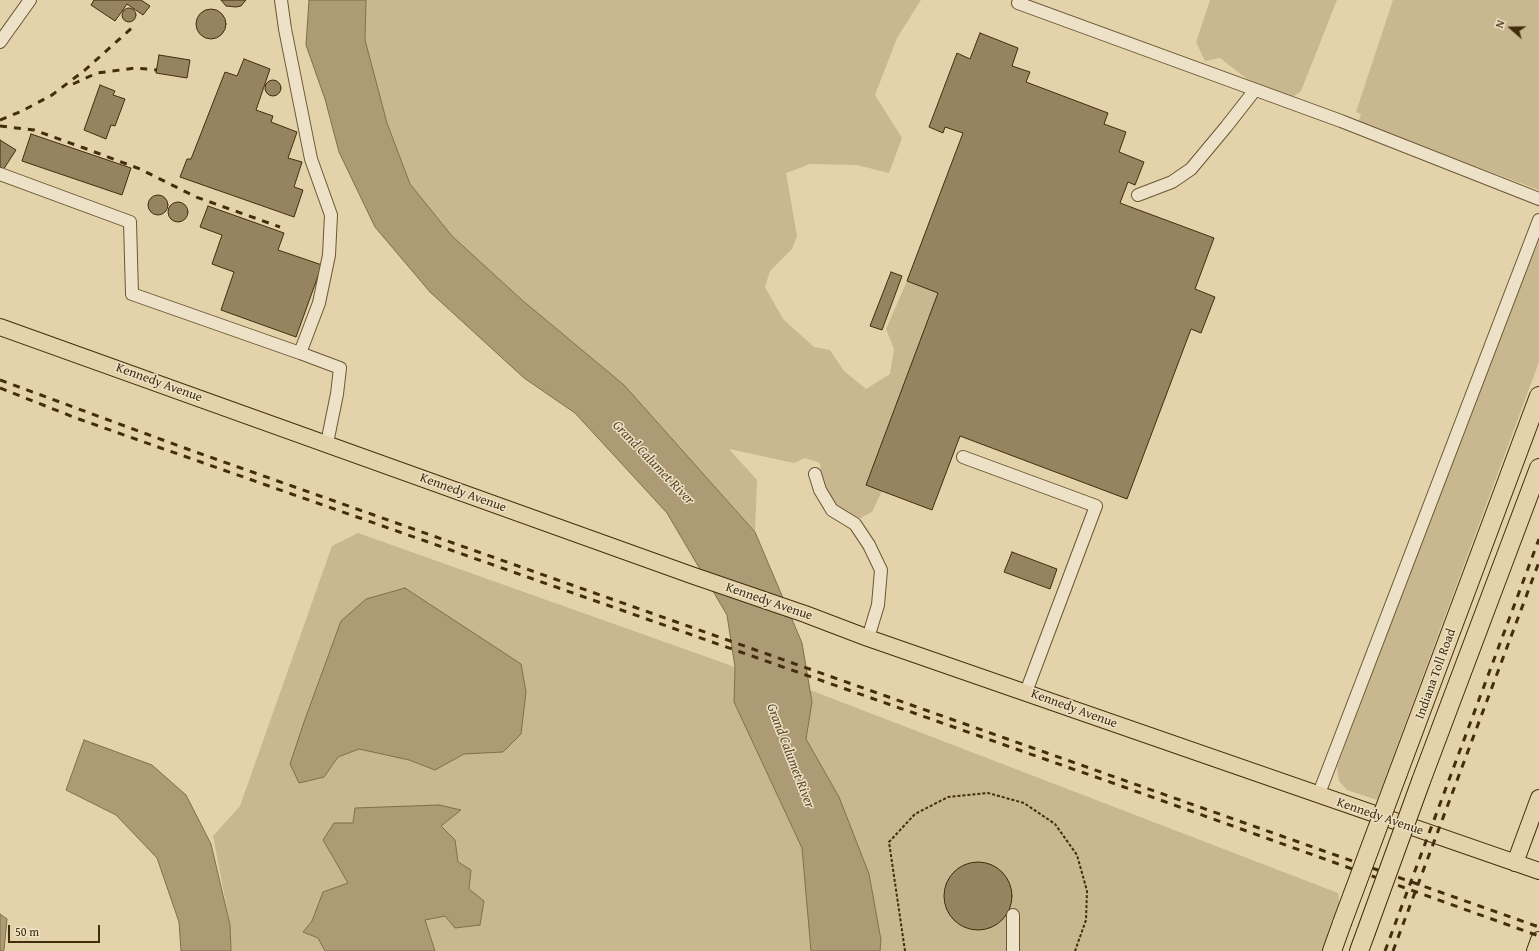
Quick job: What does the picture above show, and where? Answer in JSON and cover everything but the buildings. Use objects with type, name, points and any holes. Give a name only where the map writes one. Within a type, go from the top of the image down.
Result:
[{"type":"highway","name":"Indiana Toll Road","points":[[1332,951],[1539,396]]},
{"type":"highway","name":"Indiana Toll Road","points":[[1359,951],[1421,781],[1539,468]]},
{"type":"main road","name":"Kennedy Avenue","points":[[0,326],[694,576],[805,614],[868,638],[1026,692],[1318,796],[1539,871]]},
{"type":"main road","points":[[1515,862],[1539,798]]},
{"type":"main road","points":[[1535,951],[1539,940]]},
{"type":"lane","points":[[0,42],[30,0]]},
{"type":"lane","points":[[281,0],[285,29],[311,159],[331,215],[329,255],[319,303],[300,353]]},
{"type":"lane","points":[[1018,3],[1348,124],[1539,199]]},
{"type":"lane","points":[[1138,196],[1172,182],[1191,169],[1255,90]]},
{"type":"lane","points":[[0,174],[130,222],[132,294],[340,368],[338,394],[327,443]]},
{"type":"lane","points":[[1318,796],[1539,220]]},
{"type":"lane","points":[[963,457],[1096,506],[1026,692]]},
{"type":"lane","points":[[815,474],[820,490],[832,510],[855,524],[869,545],[881,570],[878,605],[868,638]]},
{"type":"lane","points":[[1013,915],[1013,951]]},
{"type":"path","points":[[905,951],[889,842],[915,814],[948,797],[988,793],[1024,803],[1055,824],[1077,855],[1087,891],[1086,920],[1075,951]]},
{"type":"shaded area","points":[[366,0],[921,0],[897,38],[875,95],[902,138],[889,173],[857,165],[810,164],[786,173],[797,236],[792,249],[770,271],[765,287],[783,319],[814,347],[830,350],[844,371],[866,389],[890,374],[894,349],[886,329],[907,281],[938,293],[866,484],[882,491],[872,512],[853,522],[836,513],[823,491],[820,463],[805,458],[794,463],[729,449],[757,480],[755,532],[624,385],[522,300],[452,236],[410,184],[387,123],[365,40]]},
{"type":"shaded area","points":[[1210,0],[1337,0],[1301,91],[1293,97],[1278,93],[1254,84],[1255,82],[1247,79],[1220,58],[1205,61],[1196,42]]},
{"type":"shaded area","points":[[1393,0],[1539,0],[1539,190],[1358,123],[1361,114],[1356,112]]},
{"type":"shaded area","points":[[1539,241],[1539,362],[1377,800],[1347,790],[1339,781],[1337,767],[1495,346]]},
{"type":"shaded area","points":[[358,533],[735,667],[734,702],[802,848],[811,951],[231,951],[230,925],[213,836],[240,806],[332,546]]},
{"type":"shaded area","points":[[810,690],[1338,893],[1342,923],[1332,951],[880,951],[881,940],[869,874],[806,739],[812,702]]},
{"type":"water","name":"Grand Calumet River","points":[[309,0],[366,0],[365,40],[387,123],[410,184],[452,236],[522,300],[624,385],[755,532],[802,643],[812,702],[806,739],[839,797],[869,874],[881,940],[880,951],[811,951],[802,848],[734,702],[735,667],[727,615],[667,513],[575,413],[524,378],[430,292],[375,227],[339,152],[325,99],[306,45]]},
{"type":"water","points":[[405,588],[521,664],[526,692],[521,734],[503,752],[464,754],[435,770],[409,760],[359,749],[338,757],[324,777],[299,783],[290,764],[341,621],[366,599]]},
{"type":"water","points":[[84,740],[152,765],[186,795],[211,844],[230,925],[231,951],[181,951],[179,922],[157,858],[116,815],[66,790]]},
{"type":"water","points":[[439,805],[461,810],[441,826],[455,840],[458,862],[471,870],[469,889],[484,901],[480,925],[455,928],[445,916],[425,920],[435,951],[325,951],[318,938],[303,932],[312,921],[323,892],[348,883],[323,840],[334,823],[353,823],[355,808]]},
{"type":"water","points":[[0,914],[7,919],[3,951],[0,951]]},
{"type":"railway","points":[[0,120],[22,111],[52,95],[85,70],[134,26]]},
{"type":"railway","points":[[73,84],[97,73],[136,68],[157,70]]},
{"type":"railway","points":[[0,126],[34,130],[84,148],[140,169],[196,197],[280,227]]},
{"type":"railway","points":[[0,380],[190,450],[1539,927]]},
{"type":"railway","points":[[0,388],[76,418],[1124,787],[1539,936]]},
{"type":"railway","points":[[1385,951],[1539,539]]},
{"type":"railway","points":[[1393,951],[1539,562]]}]
